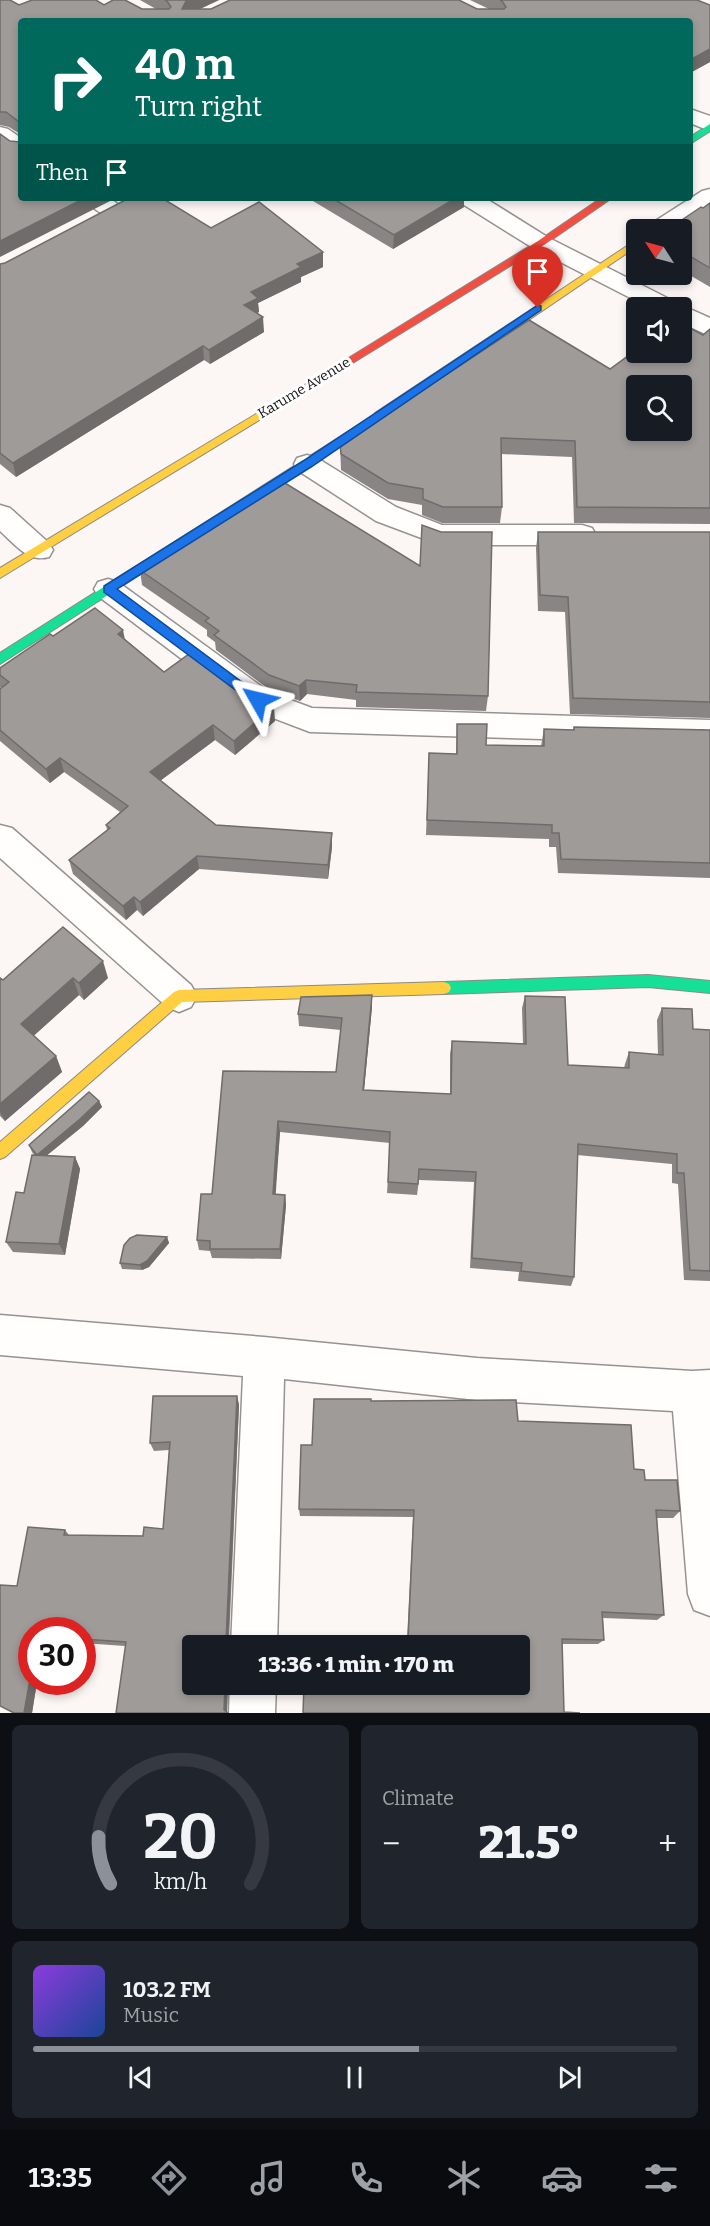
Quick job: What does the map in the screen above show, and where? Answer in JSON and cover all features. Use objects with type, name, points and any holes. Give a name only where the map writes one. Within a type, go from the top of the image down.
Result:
[{"type":"street","points":[[693,117],[710,126],[693,139]]},
{"type":"street","points":[[0,134],[18,146]]},
{"type":"street","points":[[674,219],[710,196]]},
{"type":"street","points":[[474,201],[550,248],[649,297]]},
{"type":"street","name":"Karume Avenue","points":[[0,574],[550,248],[604,201]]},
{"type":"street","points":[[0,659],[307,464],[590,266],[626,248]]},
{"type":"street","points":[[692,319],[710,328]]},
{"type":"street","points":[[307,464],[386,514],[440,535],[604,535]]},
{"type":"street","points":[[0,515],[39,550]]},
{"type":"street","points":[[108,589],[258,700],[310,720],[710,732]]},
{"type":"street","points":[[0,838],[179,996]]},
{"type":"street","points":[[0,1152],[179,996],[648,981],[710,987]]},
{"type":"street","points":[[0,1335],[264,1357],[477,1379],[701,1391],[710,1594]]},
{"type":"street","points":[[254,1635],[264,1357]]},
{"type":"street","points":[[252,1713],[253,1695]]},
{"type":"building","points":[[0,0],[10,0],[19,5],[32,0],[96,0],[104,5],[113,0],[125,0],[142,9],[169,9],[171,7],[165,0],[188,0],[182,9],[211,9],[230,0],[459,0],[477,9],[504,9],[506,7],[500,0],[697,0],[710,5],[710,49],[693,58],[693,18],[18,18],[18,121],[6,112],[0,112]]},
{"type":"building","points":[[0,134],[10,141],[18,142],[18,201],[79,201],[0,241]]},
{"type":"building","points":[[123,201],[167,201],[211,228],[259,202],[323,252],[297,264],[301,267],[251,292],[258,298],[244,305],[263,317],[209,350],[203,346],[13,463],[0,453],[0,264]]},
{"type":"building","points":[[337,201],[451,201],[394,235]]},
{"type":"building","points":[[710,203],[710,268],[692,257],[692,219],[683,219],[701,207]]},
{"type":"building","points":[[529,320],[610,369],[626,357],[626,363],[692,363],[692,329],[703,335],[710,329],[710,508],[577,507],[575,441],[501,438],[502,507],[443,507],[423,499],[423,489],[388,483],[341,454],[340,443],[386,414],[384,412],[414,391],[417,394]]},
{"type":"building","points":[[280,480],[420,566],[422,525],[441,532],[492,532],[488,696],[356,692],[357,685],[306,680],[299,686],[269,675],[214,635],[219,631],[205,621],[209,618],[140,570]]},
{"type":"building","points":[[538,532],[710,532],[710,702],[573,698],[568,597],[540,595]]},
{"type":"building","points":[[95,608],[123,630],[118,634],[164,672],[189,654],[244,695],[274,706],[234,741],[213,725],[150,772],[216,825],[332,833],[328,865],[197,856],[140,902],[134,897],[123,906],[69,860],[110,828],[106,825],[128,806],[60,758],[46,769],[0,730],[0,689],[9,682],[0,675],[0,668],[50,634],[53,636]]},
{"type":"building","points":[[457,724],[487,724],[486,745],[544,746],[544,729],[574,730],[574,727],[710,730],[710,863],[561,859],[559,833],[552,833],[552,825],[427,820],[429,753],[457,754]]},
{"type":"building","points":[[63,927],[103,961],[79,983],[73,978],[21,1024],[56,1056],[0,1104],[0,978],[3,980]]},
{"type":"building","points":[[372,995],[363,1090],[451,1094],[452,1041],[526,1044],[525,996],[565,997],[568,1065],[629,1068],[629,1052],[663,1055],[662,1008],[692,1009],[693,1029],[710,1030],[710,1271],[690,1270],[684,1173],[677,1173],[677,1154],[578,1144],[574,1277],[521,1271],[522,1263],[472,1258],[476,1172],[419,1169],[418,1184],[388,1182],[390,1132],[278,1121],[273,1194],[285,1195],[280,1249],[210,1249],[210,1241],[197,1240],[201,1194],[212,1194],[223,1071],[336,1072],[342,1018],[298,1014],[301,997]]},
{"type":"building","points":[[89,1092],[99,1101],[37,1155],[29,1145]]},
{"type":"building","points":[[32,1155],[75,1157],[59,1244],[6,1242],[16,1192],[24,1193]]},
{"type":"building","points":[[137,1235],[167,1237],[147,1261],[140,1265],[120,1263],[124,1245],[130,1238]]},
{"type":"building","points":[[153,1396],[237,1396],[226,1635],[182,1635],[182,1695],[225,1695],[224,1710],[228,1713],[116,1713],[126,1642],[96,1640],[96,1617],[18,1617],[18,1695],[27,1695],[24,1713],[14,1713],[0,1706],[0,1585],[17,1586],[28,1527],[65,1530],[64,1535],[143,1536],[144,1527],[163,1529],[170,1442],[150,1443]]},
{"type":"building","points":[[314,1399],[516,1400],[518,1421],[631,1425],[634,1469],[644,1470],[645,1480],[677,1480],[680,1511],[656,1510],[664,1615],[602,1612],[604,1640],[562,1639],[564,1712],[580,1713],[303,1713],[304,1695],[530,1695],[530,1635],[408,1635],[414,1510],[299,1509],[301,1445],[312,1445]]},
{"type":"traffic: fast","points":[[693,139],[710,127]]},
{"type":"traffic: fast","points":[[0,659],[379,416]]},
{"type":"traffic: fast","points":[[444,988],[648,981],[710,987]]},
{"type":"traffic: slow","points":[[379,416],[626,250]]},
{"type":"traffic: slow","points":[[0,574],[326,375]]},
{"type":"traffic: slow","points":[[0,1152],[179,996],[444,988]]},
{"type":"traffic: jam","points":[[326,375],[541,243],[603,201]]},
{"type":"route","points":[[258,700],[108,589],[307,464],[538,308]]}]
